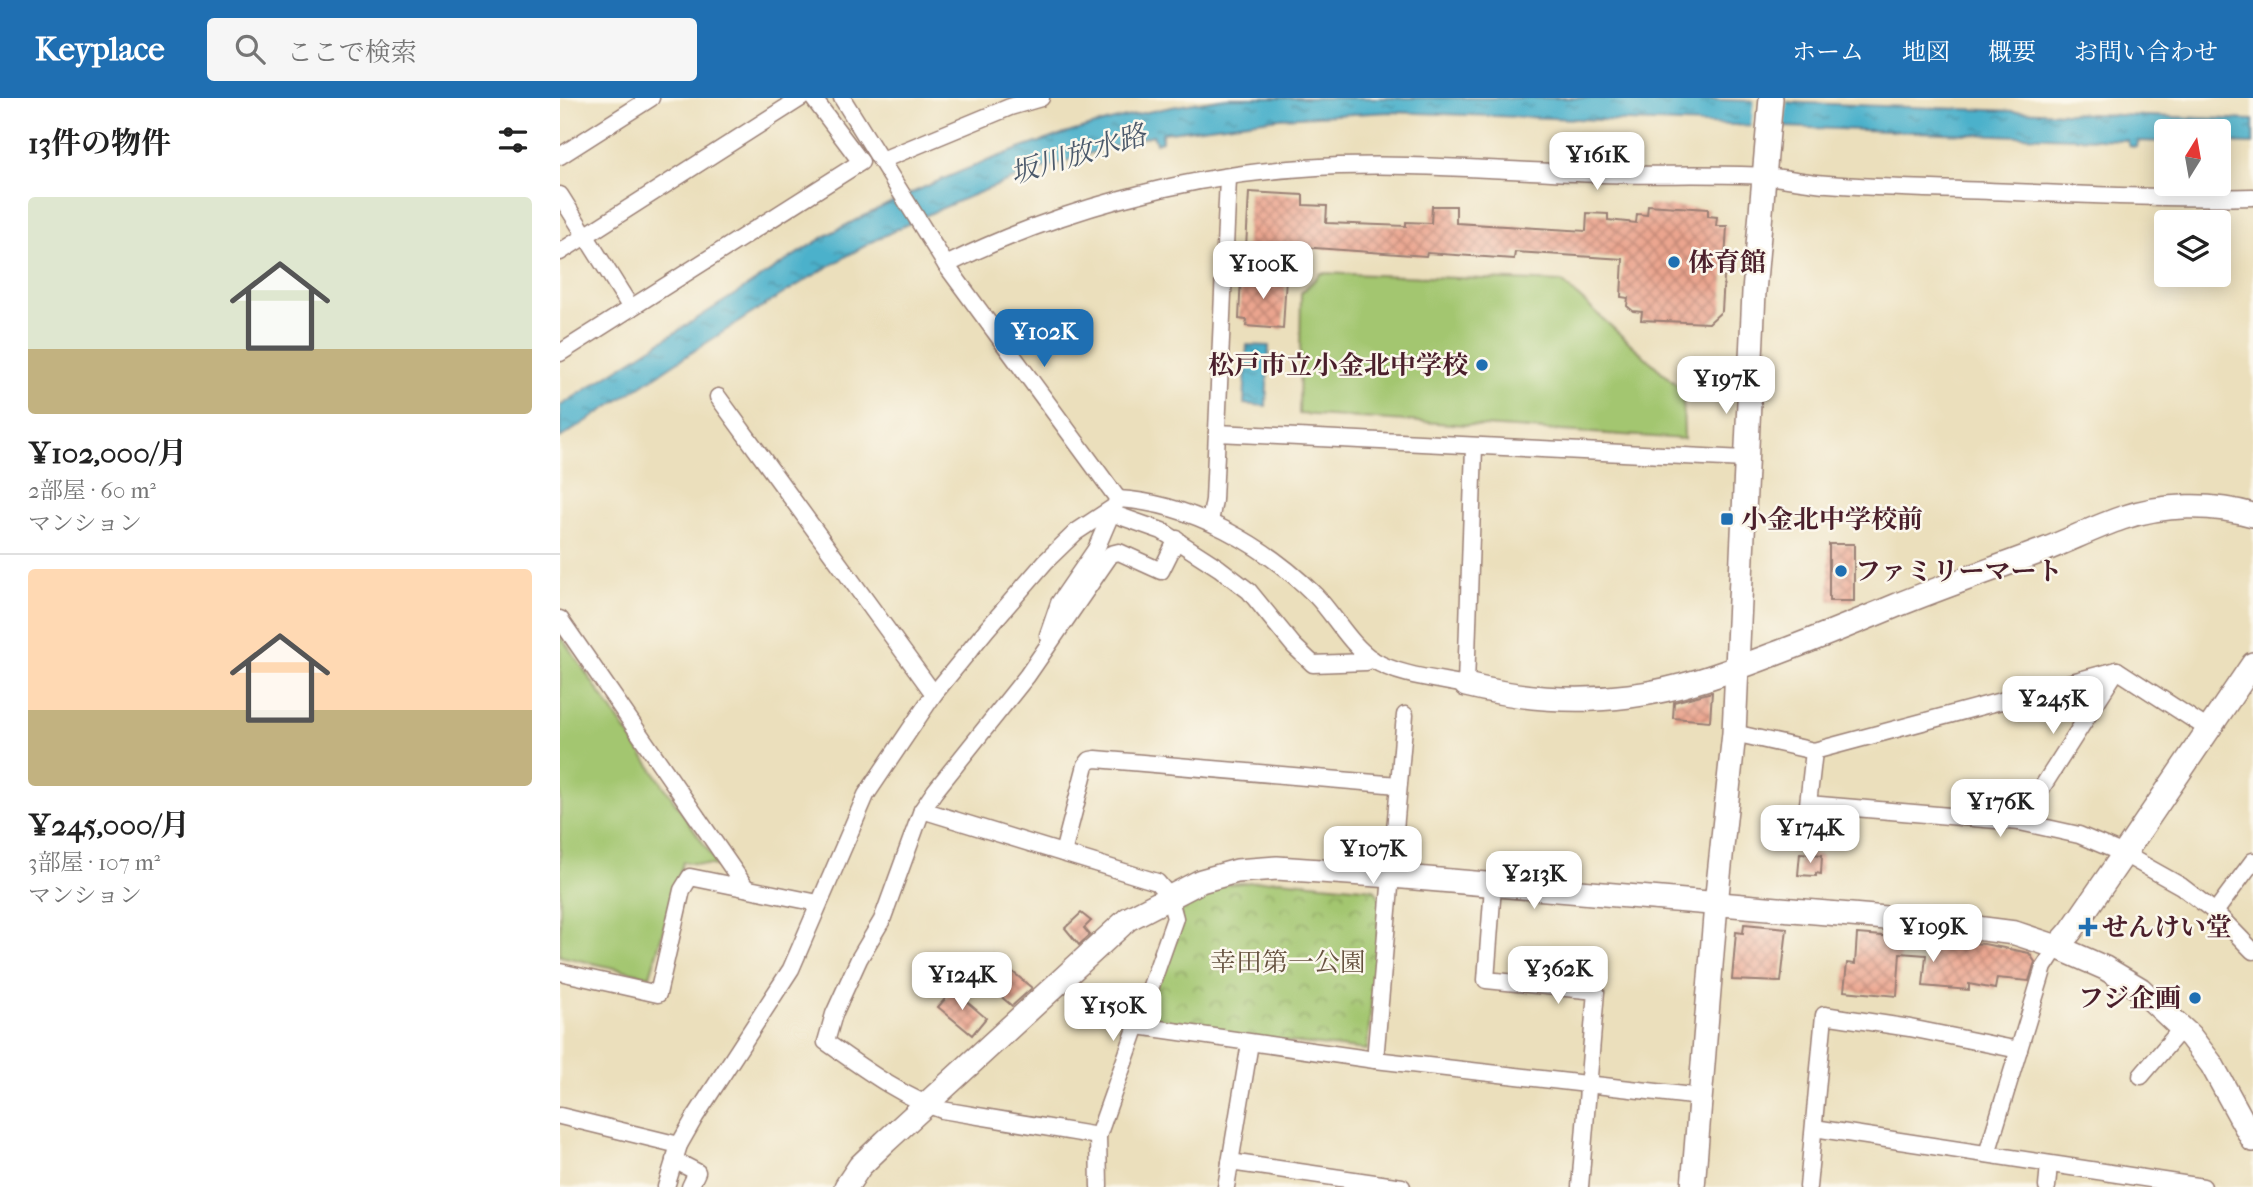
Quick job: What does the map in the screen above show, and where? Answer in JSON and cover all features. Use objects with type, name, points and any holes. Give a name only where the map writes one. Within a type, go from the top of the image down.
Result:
[{"type":"street","points":[[560,156],[650,98]]},
{"type":"street","points":[[560,251],[801,98]]},
{"type":"street","points":[[560,353],[861,162],[813,98]]},
{"type":"street","points":[[842,98],[944,261],[1114,506],[1177,539],[1249,591],[1294,646],[1313,664],[1366,662],[1373,659]]},
{"type":"street","points":[[885,166],[1010,107],[1041,98]]},
{"type":"street","points":[[1693,1187],[1716,904],[1734,733],[1754,281],[1771,98]]},
{"type":"street","points":[[944,261],[1158,189],[1255,172],[1305,168],[1372,166],[1662,176],[1765,172],[1824,184],[1862,186],[2159,197],[2253,197]]},
{"type":"street","points":[[1210,522],[1214,500],[1228,178]]},
{"type":"street","points":[[560,195],[631,309]]},
{"type":"street","points":[[718,397],[934,694]]},
{"type":"street","points":[[1217,433],[1745,459]]},
{"type":"street","points":[[1466,685],[1474,447]]},
{"type":"street","points":[[666,1187],[677,1152],[791,969],[866,795],[934,694],[1046,561],[1076,532],[1114,506],[1164,505],[1210,522],[1251,546],[1301,582],[1357,646],[1373,659],[1409,673],[1494,692],[1597,699],[1667,690],[1716,677],[2124,517],[2198,507],[2224,508],[2253,515]]},
{"type":"street","points":[[1041,654],[1059,603],[1096,550],[1114,506]]},
{"type":"street","points":[[1098,1136],[942,1110],[927,1105],[910,1097],[826,1042],[834,1014],[859,959],[882,920],[922,810],[935,791],[1027,677],[1111,554],[1119,552],[1161,571],[1177,539]]},
{"type":"street","points":[[560,619],[746,888]]},
{"type":"street","points":[[1987,1154],[2044,967],[2253,664]]},
{"type":"street","points":[[1734,733],[1814,751],[2117,670],[2208,729]]},
{"type":"street","points":[[2020,822],[2117,670]]},
{"type":"street","points":[[1375,1060],[1405,715]]},
{"type":"street","points":[[1814,751],[1808,804],[2020,822],[2079,835],[2124,854],[2181,886],[2215,912],[2253,951]]},
{"type":"street","points":[[1063,853],[1086,765],[1090,760],[1398,785]]},
{"type":"street","points":[[922,810],[1157,882],[1169,896],[1175,918],[1098,1136],[1099,1187]]},
{"type":"street","points":[[2215,912],[2253,862]]},
{"type":"street","points":[[846,1187],[860,1166],[1128,919],[1201,881],[1237,871],[1277,868],[1921,921],[2015,933],[2057,947],[2105,968],[2140,989],[2182,1028],[2212,1065],[2253,1140]]},
{"type":"street","points":[[560,972],[658,994],[682,890],[690,877],[818,903]]},
{"type":"street","points":[[1493,886],[1486,980],[1596,991],[1580,1187]]},
{"type":"street","points":[[1808,1187],[1824,1016],[1910,1028],[2018,1050]]},
{"type":"street","points":[[1138,1026],[1375,1060],[1701,1097]]},
{"type":"street","points":[[2141,1076],[2182,1028]]},
{"type":"street","points":[[1226,1187],[1250,1043]]},
{"type":"street","points":[[560,1116],[677,1152],[697,1172],[690,1187]]},
{"type":"street","points":[[1814,1128],[2049,1164],[2119,1181],[2192,1186]]},
{"type":"street","points":[[1230,1162],[1402,1187]]},
{"type":"street","points":[[2047,1187],[2049,1164]]},
{"type":"green space","points":[[1321,273],[1562,282],[1683,391],[1684,439],[1299,414],[1301,293]]},
{"type":"green space","points":[[560,635],[719,866],[683,862],[650,976],[560,956]]},
{"type":"green space","name":"幸田第一公園","points":[[1280,880],[1374,889],[1381,899],[1367,1050],[1143,1023],[1180,919],[1184,893],[1219,885]]},
{"type":"water","name":"坂川放水路","points":[[1227,98],[1671,98],[2227,119],[2154,119],[2154,142],[2139,141],[2136,147],[2129,146],[2127,140],[1390,112],[1280,118],[1162,133],[1162,141],[1156,143],[1153,135],[1074,158],[996,186],[883,236],[774,300],[560,438],[560,406],[833,232],[927,186],[1024,147],[1124,117]]},
{"type":"water","points":[[2231,119],[2253,120],[2253,144],[2231,143]]},
{"type":"water","points":[[1247,345],[1269,346],[1266,406],[1244,404]]},
{"type":"pier","points":[[1754,98],[1787,99],[1784,130],[1751,129]]},
{"type":"building","points":[[1249,192],[1303,195],[1303,205],[1327,206],[1326,223],[1406,226],[1406,222],[1431,223],[1432,206],[1456,206],[1456,223],[1586,231],[1587,213],[1608,214],[1608,220],[1636,223],[1637,214],[1647,215],[1648,205],[1708,209],[1708,216],[1717,217],[1716,226],[1727,226],[1722,311],[1709,323],[1641,320],[1642,312],[1633,311],[1627,306],[1628,298],[1621,297],[1623,259],[1515,252],[1514,259],[1301,247],[1300,251],[1246,248]]},
{"type":"building","points":[[1241,275],[1286,277],[1283,329],[1246,326],[1247,320],[1239,319]]},
{"type":"building","points":[[1829,544],[1854,544],[1854,601],[1829,601]]},
{"type":"building","points":[[1712,692],[1710,721],[1673,718],[1674,702]]},
{"type":"building","points":[[1800,853],[1822,855],[1821,874],[1798,875]]},
{"type":"building","points":[[1081,913],[1091,921],[1084,928],[1090,935],[1079,945],[1065,928]]},
{"type":"building","points":[[1744,924],[1787,928],[1781,982],[1732,980],[1736,932],[1743,933]]},
{"type":"building","points":[[1857,934],[1984,944],[2029,953],[2035,962],[2029,981],[1997,978],[1995,989],[1969,984],[1969,990],[1923,986],[1926,955],[1900,953],[1897,996],[1844,991],[1847,963],[1855,964]]},
{"type":"building","points":[[995,957],[1032,988],[1012,1006],[978,977]]},
{"type":"building","points":[[953,990],[986,1018],[972,1035],[938,1007]]},
{"type":"place","name":"体育館","points":[[1674,262]]},
{"type":"place","name":"松戸市立小金北中学校","points":[[1482,365]]},
{"type":"place","name":"小金北中学校前","points":[[1727,519]]},
{"type":"place","name":"ファミリーマート","points":[[1841,571]]},
{"type":"place","name":"せんけい堂","points":[[2088,927]]},
{"type":"place","name":"フジ企画","points":[[2195,998]]}]
